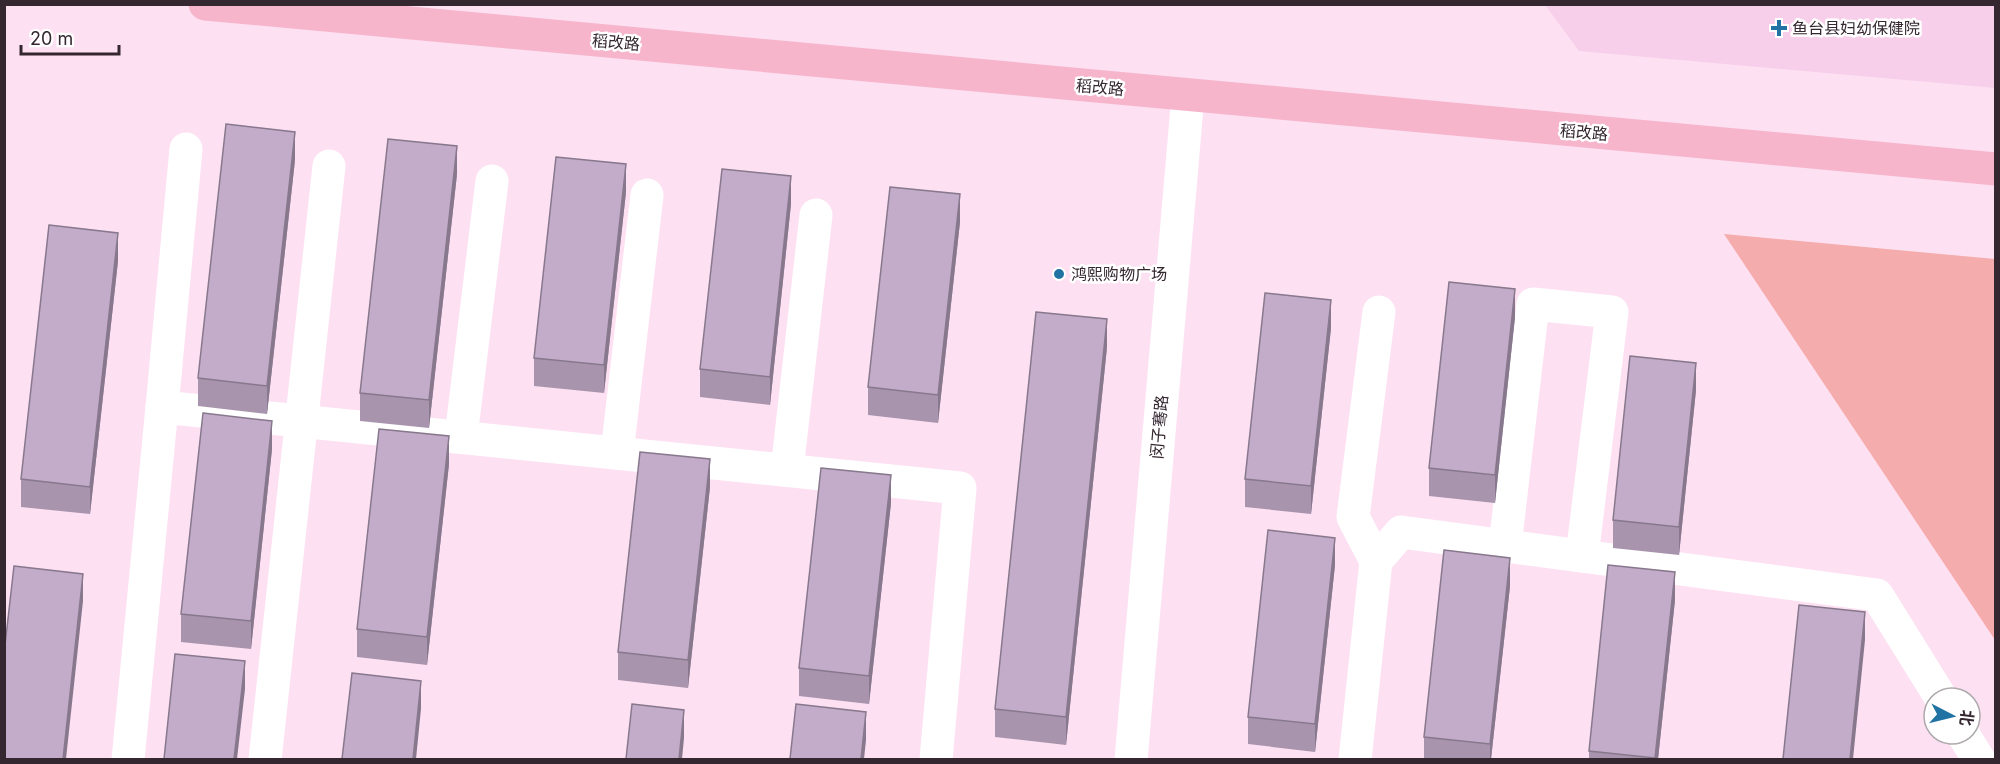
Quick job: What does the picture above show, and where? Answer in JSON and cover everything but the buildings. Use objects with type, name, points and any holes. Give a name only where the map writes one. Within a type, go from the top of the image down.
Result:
[{"type":"main road","name":"稻改路","points":[[204,4],[1995,169]]},
{"type":"street","name":"闵子骞路","points":[[1131,759],[1188,95]]},
{"type":"street","points":[[128,759],[186,149]]},
{"type":"street","points":[[265,759],[329,166]]},
{"type":"street","points":[[460,437],[492,181]]},
{"type":"street","points":[[617,453],[647,195]]},
{"type":"street","points":[[787,470],[816,215]]},
{"type":"street","points":[[1505,546],[1533,304],[1612,312],[1582,556]]},
{"type":"street","points":[[1355,759],[1376,561],[1353,517],[1379,312]]},
{"type":"street","points":[[162,407],[960,488],[936,759]]},
{"type":"street","points":[[1376,561],[1401,532],[1877,595],[1934,686]]},
{"type":"street","points":[[1971,746],[1979,759]]},
{"type":"shaded area","name":"鱼台县妇幼保健院","points":[[1545,5],[1995,5],[1995,88],[1579,51]]},
{"type":"shaded area","points":[[1724,234],[1995,259],[1995,640]]},
{"type":"place","name":"鱼台县妇幼保健院","points":[[1779,28]]},
{"type":"place","name":"鸿熙购物广场","points":[[1059,274]]}]
